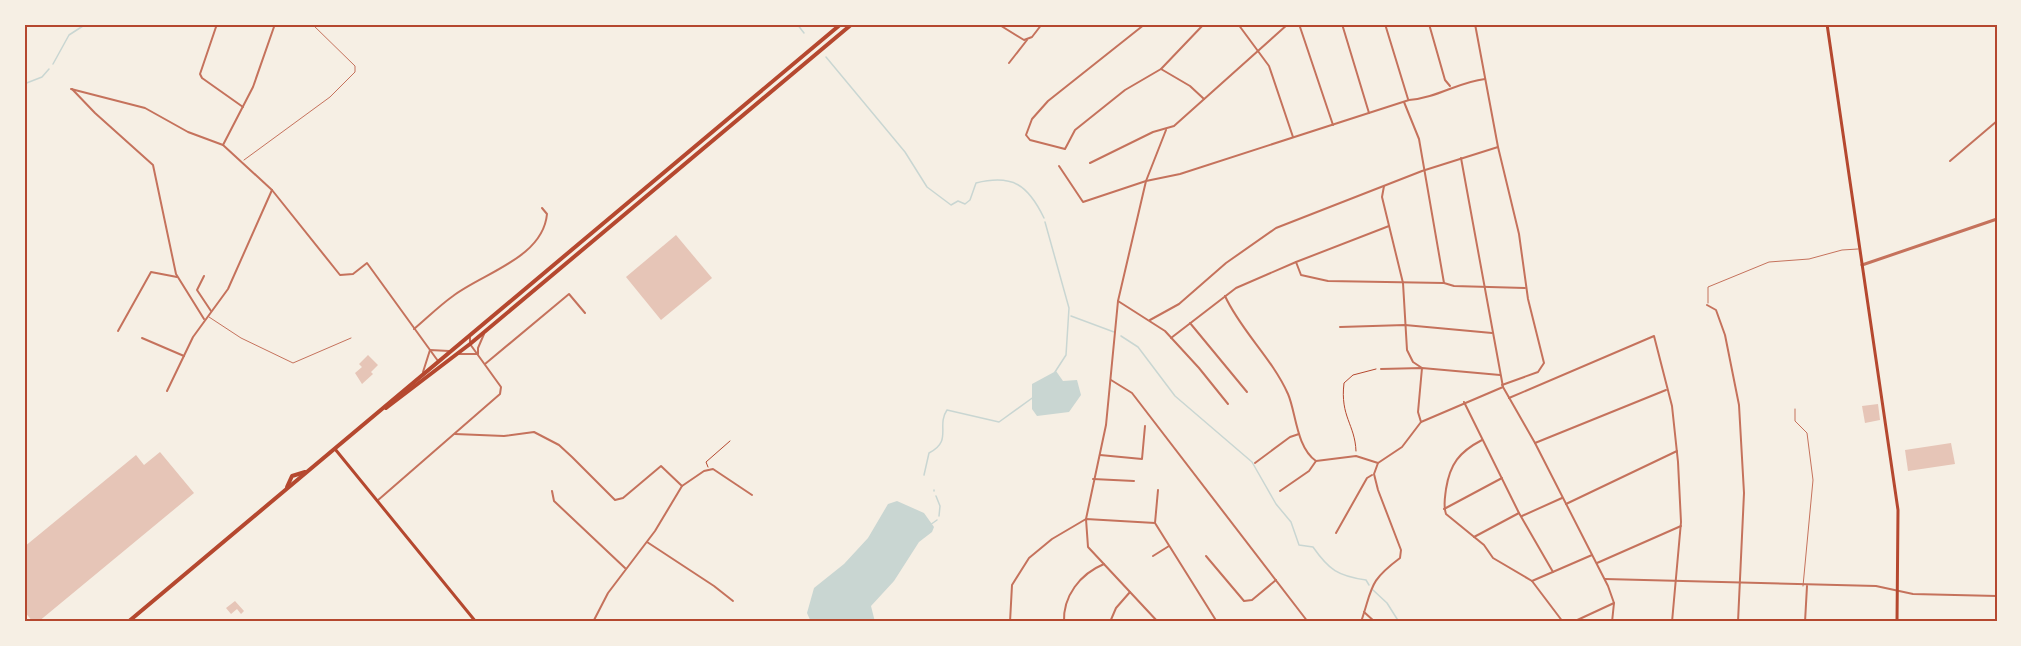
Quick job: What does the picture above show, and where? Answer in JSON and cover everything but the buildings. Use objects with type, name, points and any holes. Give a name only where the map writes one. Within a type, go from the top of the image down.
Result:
[{"type":"highway","points":[[128,622],[282,493],[292,477],[311,469],[423,372],[842,24]]},
{"type":"highway","points":[[376,415],[459,354],[852,24]]},
{"type":"main road","points":[[1827,24],[1898,510],[1897,622]]},
{"type":"main road","points":[[335,449],[476,622]]},
{"type":"street","points":[[218,24],[200,74],[202,78],[243,107]]},
{"type":"street","points":[[223,145],[243,107],[275,24]]},
{"type":"street","points":[[998,24],[1027,40]]},
{"type":"street","points":[[1009,63],[1042,24]]},
{"type":"street","points":[[1137,24],[1140,28]]},
{"type":"street","points":[[1145,24],[1048,101],[1032,119],[1026,135],[1030,140],[1065,149],[1075,130],[1125,90],[1161,69],[1204,24]]},
{"type":"street","points":[[1238,24],[1269,66],[1293,137]]},
{"type":"street","points":[[1158,622],[1087,543],[1086,519],[1111,380],[1118,301],[1146,181],[1167,130],[1288,24]]},
{"type":"street","points":[[1299,24],[1333,125]]},
{"type":"street","points":[[1342,24],[1369,113]]},
{"type":"street","points":[[1385,24],[1409,100]]},
{"type":"street","points":[[1429,24],[1450,87]]},
{"type":"street","points":[[1361,622],[1374,580],[1400,558],[1401,550],[1385,516],[1374,474],[1378,463],[1402,447],[1421,422],[1538,372],[1544,366],[1526,288],[1519,234],[1498,147],[1491,94],[1485,79],[1475,24]]},
{"type":"street","points":[[1161,69],[1190,86],[1204,99]]},
{"type":"street","points":[[1059,166],[1083,202],[1146,181],[1170,177],[1409,100],[1434,96],[1450,87],[1485,79]]},
{"type":"street","points":[[204,319],[177,277],[153,165],[71,89],[145,108],[188,132],[223,145],[272,189],[340,275],[353,274],[368,263],[438,361]]},
{"type":"street","points":[[1404,102],[1416,129],[1444,283]]},
{"type":"street","points":[[1950,161],[1997,121]]},
{"type":"street","points":[[1090,163],[1153,132],[1167,130]]},
{"type":"street","points":[[1150,320],[1179,304],[1226,262],[1276,228],[1422,171],[1498,147]]},
{"type":"street","points":[[1461,158],[1486,286],[1502,386],[1535,443],[1605,579],[1614,603],[1612,622]]},
{"type":"street","points":[[1384,186],[1382,197],[1403,283],[1407,350],[1413,362],[1422,368]]},
{"type":"street","points":[[167,391],[204,319],[228,289],[272,189]]},
{"type":"street","points":[[414,329],[453,296],[502,268],[534,242],[546,228],[548,214],[542,208]]},
{"type":"street","points":[[1862,265],[1997,219]]},
{"type":"street","points":[[1172,338],[1242,284],[1389,226]]},
{"type":"street","points":[[1296,262],[1301,275],[1307,277],[1526,288]]},
{"type":"street","points":[[118,331],[151,272],[177,277]]},
{"type":"street","points":[[204,276],[197,290],[211,311]]},
{"type":"street","points":[[485,364],[569,294],[585,313]]},
{"type":"street","points":[[1225,296],[1245,329],[1274,367],[1288,394],[1299,434],[1305,447],[1316,461]]},
{"type":"street","points":[[1118,301],[1150,320],[1172,338],[1228,404]]},
{"type":"street","points":[[1707,305],[1716,310],[1725,334],[1739,405],[1744,493],[1738,622]]},
{"type":"street","points":[[1190,323],[1247,392]]},
{"type":"street","points":[[1340,327],[1405,326],[1492,333]]},
{"type":"street","points":[[478,354],[479,343],[485,332]]},
{"type":"street","points":[[377,501],[500,393],[501,387],[470,344],[471,333]]},
{"type":"street","points":[[1509,398],[1654,336],[1666,390],[1672,406],[1677,451],[1681,526],[1672,622]]},
{"type":"street","points":[[142,338],[184,356]]},
{"type":"street","points":[[459,343],[470,344]]},
{"type":"street","points":[[430,350],[449,351]]},
{"type":"street","points":[[423,372],[430,350]]},
{"type":"street","points":[[459,354],[478,354]]},
{"type":"street","points":[[438,361],[451,360]]},
{"type":"street","points":[[429,376],[438,361]]},
{"type":"street","points":[[1421,422],[1418,412],[1422,368]]},
{"type":"street","points":[[1381,369],[1422,368],[1500,375]]},
{"type":"street","points":[[1111,380],[1132,393],[1308,622]]},
{"type":"street","points":[[1535,443],[1666,390]]},
{"type":"street","points":[[1464,402],[1519,513],[1552,572]]},
{"type":"street","points":[[1099,455],[1142,459],[1145,426]]},
{"type":"street","points":[[455,434],[504,436],[534,432],[565,451],[615,500],[623,498],[661,466],[682,486]]},
{"type":"street","points":[[1255,463],[1299,434]]},
{"type":"street","points":[[1482,440],[1454,460],[1448,477],[1444,509],[1446,514],[1484,545],[1493,558],[1532,581],[1563,622]]},
{"type":"street","points":[[1566,504],[1677,451]]},
{"type":"street","points":[[1280,491],[1309,471],[1316,461],[1356,456],[1378,463]]},
{"type":"street","points":[[593,622],[608,593],[647,542],[682,486],[708,469],[752,495]]},
{"type":"street","points":[[1336,533],[1367,478],[1374,474]]},
{"type":"street","points":[[1444,509],[1502,478]]},
{"type":"street","points":[[1093,479],[1134,481]]},
{"type":"street","points":[[1158,490],[1155,523],[1217,622]]},
{"type":"street","points":[[552,491],[554,501],[625,568]]},
{"type":"street","points":[[1522,516],[1562,498]]},
{"type":"street","points":[[1474,537],[1519,513]]},
{"type":"street","points":[[1010,622],[1012,585],[1029,558],[1053,539],[1086,519],[1155,523]]},
{"type":"street","points":[[1597,563],[1681,526]]},
{"type":"street","points":[[647,542],[714,586],[733,602]]},
{"type":"street","points":[[1153,556],[1169,546]]},
{"type":"street","points":[[1532,581],[1593,555]]},
{"type":"street","points":[[1206,556],[1244,602],[1252,600],[1276,580]]},
{"type":"street","points":[[1064,622],[1065,607],[1070,593],[1082,580],[1104,564]]},
{"type":"street","points":[[1605,579],[1805,586],[1876,586],[1898,592],[1997,596]]},
{"type":"street","points":[[1805,586],[1805,622]]},
{"type":"street","points":[[1110,622],[1116,608],[1130,592]]},
{"type":"street","points":[[1573,622],[1614,603]]},
{"type":"street","points":[[1365,612],[1375,622]]},
{"type":"lane","points":[[242,161],[330,97],[355,72],[355,66],[312,24]]},
{"type":"lane","points":[[1707,305],[1707,287],[1769,262],[1809,259],[1842,250],[1860,249]]},
{"type":"lane","points":[[207,316],[241,338],[293,363],[351,338]]},
{"type":"lane","points":[[1795,409],[1796,421],[1807,433],[1813,480],[1805,586]]},
{"type":"path","points":[[1356,456],[1356,442],[1343,406],[1344,383],[1361,372],[1381,369]]},
{"type":"path","points":[[708,469],[706,462],[730,441]]},
{"type":"shaded area","points":[[1056,371],[1063,381],[1077,380],[1081,395],[1069,412],[1037,416],[1032,409],[1032,384]]},
{"type":"shaded area","points":[[897,501],[924,513],[934,527],[932,532],[919,542],[894,581],[871,606],[875,622],[811,622],[807,613],[814,588],[844,564],[868,538],[888,504]]},
{"type":"waterway","points":[[53,64],[69,35],[86,24]]},
{"type":"waterway","points":[[797,24],[804,33]]},
{"type":"waterway","points":[[826,57],[905,152],[927,187],[951,205],[958,201],[965,204],[970,200],[976,183],[1010,181],[1032,197],[1044,218]]},
{"type":"waterway","points":[[24,84],[42,77],[49,69]]},
{"type":"waterway","points":[[1045,222],[1069,308],[1066,355],[1055,372]]},
{"type":"waterway","points":[[1071,316],[1114,332]]},
{"type":"waterway","points":[[1121,336],[1138,347],[1175,396],[1252,462],[1276,504],[1291,522],[1299,545],[1313,547],[1335,571],[1366,580],[1369,585]]},
{"type":"waterway","points":[[924,475],[929,453],[936,448],[942,438],[944,416],[947,410],[999,422],[1035,396]]},
{"type":"waterway","points":[[936,496],[940,506],[939,516]]},
{"type":"waterway","points":[[930,525],[937,520]]},
{"type":"waterway","points":[[1373,590],[1387,603],[1399,622]]}]
